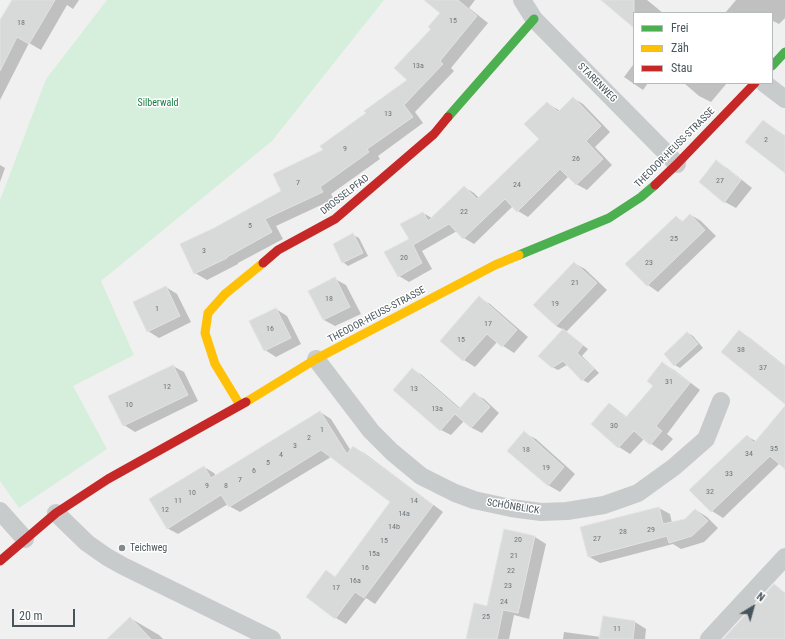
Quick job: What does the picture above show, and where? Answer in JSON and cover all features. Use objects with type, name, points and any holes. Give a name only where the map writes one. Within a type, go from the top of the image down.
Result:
[{"type":"street","name":"STARENWEG","points":[[522,0],[534,19],[677,164]]},
{"type":"street","name":"DROSSELPFAD","points":[[240,405],[215,364],[205,333],[208,313],[225,294],[278,250],[335,219],[434,134],[534,19]]},
{"type":"street","points":[[773,65],[785,52]]},
{"type":"street","name":"THEODOR-HEUSS-STRASSE","points":[[0,561],[56,513],[108,479],[240,405],[316,359],[495,265],[609,218],[641,197],[677,164],[755,84]]},
{"type":"street","points":[[765,84],[785,99]]},
{"type":"street","name":"SCHÖNBLICK","points":[[316,359],[371,431],[392,452],[421,476],[455,493],[474,500],[511,508],[541,512],[604,505],[638,493],[674,467],[706,439],[721,401]]},
{"type":"street","points":[[0,511],[25,539]]},
{"type":"street","points":[[56,513],[87,543],[107,557],[272,639]]},
{"type":"street","points":[[709,639],[785,557]]},
{"type":"green space","name":"Silberwald","points":[[107,0],[384,0],[272,141],[101,281],[134,355],[73,386],[107,449],[19,508],[0,481],[0,200],[46,79]]},
{"type":"building","points":[[12,0],[55,0],[29,44],[17,37],[0,71],[0,20]]},
{"type":"building","points":[[424,0],[458,0],[477,16],[440,61],[443,64],[404,105],[413,117],[367,149],[369,152],[320,187],[323,192],[265,219],[272,232],[227,258],[194,274],[180,244],[214,228],[281,191],[273,174],[323,150],[320,146],[366,113],[364,111],[407,80],[394,68],[431,29],[428,27],[440,13]]},
{"type":"building","points":[[601,0],[634,0],[633,27]]},
{"type":"building","points":[[573,97],[601,126],[586,141],[603,159],[576,185],[560,169],[517,212],[505,199],[463,239],[449,224],[413,245],[422,263],[398,277],[384,252],[409,239],[400,224],[423,212],[428,221],[464,186],[477,199],[539,139],[524,124],[547,102],[558,112]]},
{"type":"building","points":[[763,120],[785,137],[785,173],[745,142]]},
{"type":"building","points":[[716,160],[741,180],[724,203],[699,182]]},
{"type":"building","points":[[690,214],[705,230],[647,286],[625,264],[676,216],[682,222]]},
{"type":"building","points":[[353,233],[363,253],[342,263],[333,244]]},
{"type":"building","points":[[574,262],[597,283],[556,326],[533,305]]},
{"type":"building","points":[[335,277],[350,307],[323,320],[308,291]]},
{"type":"building","points":[[166,286],[180,316],[147,332],[133,302]]},
{"type":"building","points":[[479,296],[517,330],[502,347],[487,334],[463,361],[440,341]]},
{"type":"building","points":[[276,308],[291,338],[264,351],[249,321]]},
{"type":"building","points":[[563,329],[583,345],[577,353],[594,369],[582,381],[563,361],[552,368],[538,356]]},
{"type":"building","points":[[739,330],[785,367],[785,404],[721,352]]},
{"type":"building","points":[[687,332],[698,344],[674,366],[664,354]]},
{"type":"building","points":[[662,362],[690,383],[656,426],[662,431],[650,445],[634,431],[618,448],[591,424],[609,403],[626,417],[653,386],[647,381]]},
{"type":"building","points":[[173,365],[188,395],[123,426],[108,396]]},
{"type":"building","points":[[412,368],[459,409],[474,392],[490,407],[471,428],[455,414],[440,431],[393,390]]},
{"type":"building","points":[[785,406],[785,469],[770,456],[711,512],[689,490],[747,435],[754,443]]},
{"type":"building","points":[[320,411],[347,454],[353,446],[433,505],[364,598],[355,592],[335,619],[306,597],[326,570],[335,577],[390,502],[321,450],[229,507],[221,495],[167,529],[149,499],[204,466],[211,478]]},
{"type":"building","points":[[524,431],[564,467],[548,486],[507,451]]},
{"type":"building","points":[[659,507],[663,524],[685,519],[695,509],[708,521],[692,536],[669,543],[667,536],[588,557],[580,527]]},
{"type":"building","points":[[504,529],[535,536],[518,613],[503,610],[497,639],[466,639],[474,603],[487,606]]},
{"type":"building","points":[[774,584],[785,593],[785,639],[723,639]]},
{"type":"building","points":[[603,616],[635,621],[633,639],[599,639]]},
{"type":"building","points":[[130,617],[151,639],[107,639]]},
{"type":"traffic: fast","points":[[448,117],[534,19]]},
{"type":"traffic: fast","points":[[773,65],[785,52]]},
{"type":"traffic: fast","points":[[519,255],[609,218],[641,197],[655,185]]},
{"type":"traffic: slow","points":[[246,402],[316,359],[495,265],[519,255]]},
{"type":"traffic: slow","points":[[240,405],[215,364],[205,333],[208,313],[225,294],[263,263]]},
{"type":"traffic: jam","points":[[655,185],[754,84]]},
{"type":"traffic: jam","points":[[263,263],[278,250],[335,219],[434,134],[448,117]]},
{"type":"traffic: jam","points":[[0,561],[56,513],[108,479],[246,402]]},
{"type":"place","name":"Teichweg","points":[[122,548]]}]
